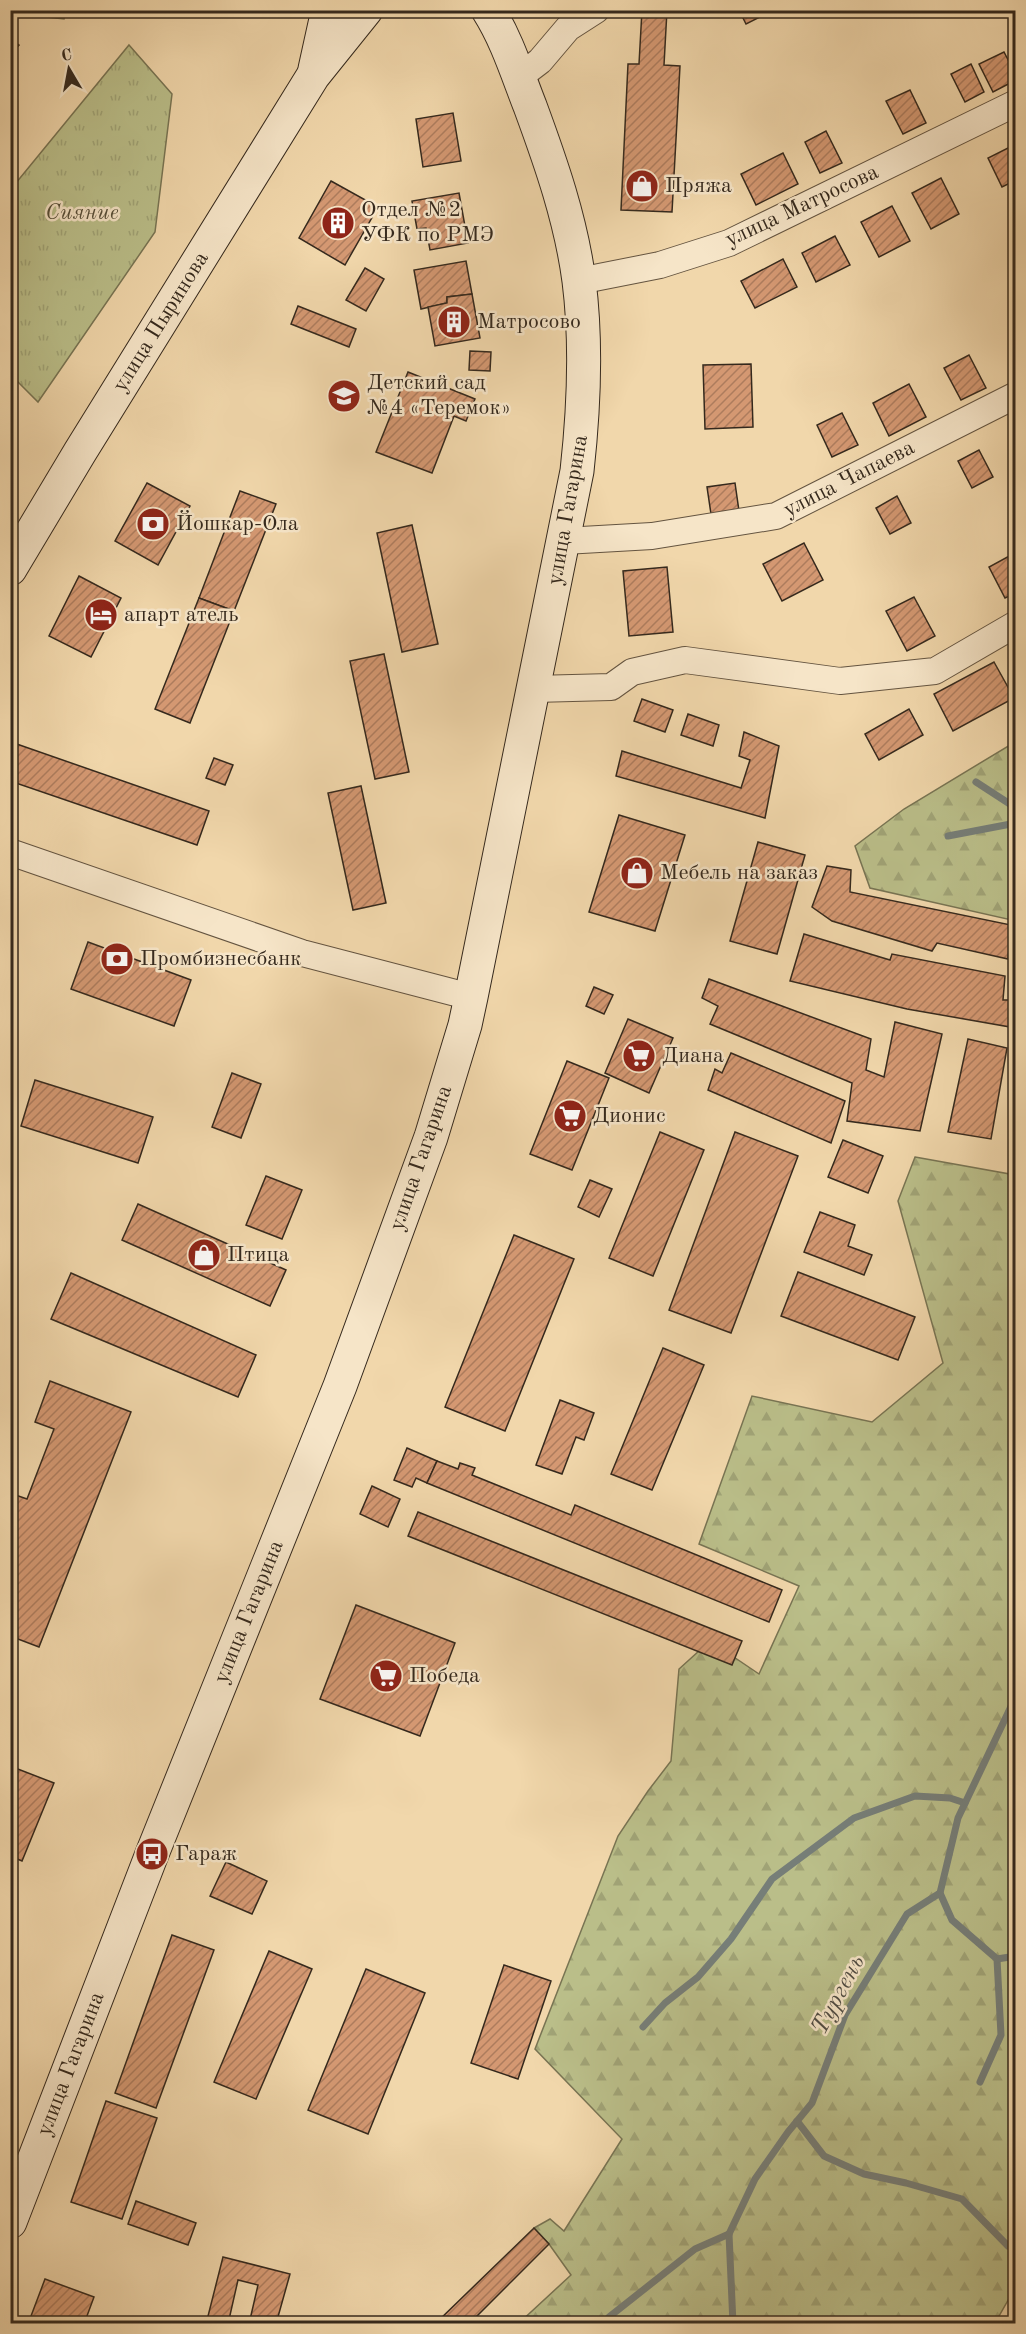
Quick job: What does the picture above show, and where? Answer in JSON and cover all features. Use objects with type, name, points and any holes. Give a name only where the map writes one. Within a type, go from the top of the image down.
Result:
[{"type":"street","name":"улица Пыринова","points":[[313,76],[328,10]]},
{"type":"street","name":"улица Пыринова","points":[[10,569],[313,76],[366,10]]},
{"type":"street","points":[[519,77],[540,61],[568,28],[596,10]]},
{"type":"street","name":"улица Гагарина","points":[[10,2222],[152,1854],[340,1386],[430,1137],[465,1025],[564,541],[577,471],[584,414],[584,345],[579,281],[572,239],[558,186],[495,16]]},
{"type":"street","name":"улица Матросова","points":[[579,281],[660,265],[729,243],[1016,103]]},
{"type":"street","name":"улица Чапаева","points":[[564,541],[652,536],[776,516],[1016,394]]},
{"type":"street","points":[[534,689],[611,687],[632,672],[685,660],[840,681],[935,671],[1016,624]]},
{"type":"street","points":[[10,852],[302,953],[471,997]]},
{"type":"green space","points":[[25,11],[65,11],[64,19],[29,15]]},
{"type":"green space","name":"Сияние","points":[[129,45],[172,94],[155,232],[38,402],[11,375],[11,189]]},
{"type":"green space","points":[[1010,745],[1016,746],[1015,941],[1012,920],[870,888],[855,846],[904,809]]},
{"type":"green space","points":[[915,1157],[1015,1175],[1015,2288],[995,2323],[518,2324],[571,2275],[549,2244],[534,2228],[550,2219],[564,2231],[622,2139],[535,2049],[618,1836],[671,1761],[679,1669],[710,1641],[759,1674],[799,1586],[699,1544],[752,1396],[872,1422],[943,1363],[898,1201]]},
{"type":"building","points":[[642,10],[667,10],[664,65],[680,66],[672,212],[621,210],[628,64],[639,64]]},
{"type":"building","points":[[739,10],[769,10],[770,12],[746,24]]},
{"type":"building","points":[[10,38],[19,45],[10,55]]},
{"type":"building","points":[[1004,52],[1016,75],[1016,80],[993,92],[979,64]]},
{"type":"building","points":[[971,64],[984,92],[965,102],[951,74]]},
{"type":"building","points":[[910,90],[926,123],[903,134],[886,101]]},
{"type":"building","points":[[453,113],[461,161],[423,167],[416,119]]},
{"type":"building","points":[[826,131],[842,163],[820,173],[805,142]]},
{"type":"building","points":[[1016,144],[1016,180],[1002,187],[988,158]]},
{"type":"building","points":[[783,153],[798,184],[756,205],[741,174]]},
{"type":"building","points":[[941,178],[959,214],[931,229],[912,193]]},
{"type":"building","name":"Отдел №2 УФК по РМЭ","points":[[331,181],[378,207],[345,265],[299,238]]},
{"type":"building","points":[[459,193],[468,243],[430,250],[426,228],[417,229],[412,201]]},
{"type":"building","points":[[892,206],[910,241],[879,257],[861,222]]},
{"type":"building","points":[[835,236],[850,265],[816,282],[802,253]]},
{"type":"building","points":[[783,259],[797,287],[755,308],[741,281]]},
{"type":"building","points":[[466,261],[472,294],[447,297],[447,303],[421,309],[414,270]]},
{"type":"building","points":[[365,268],[384,279],[366,311],[346,300]]},
{"type":"building","name":"Матросово","points":[[472,294],[480,338],[435,346],[428,307],[447,303],[447,297]]},
{"type":"building","points":[[298,306],[356,329],[349,347],[291,324]]},
{"type":"building","points":[[470,351],[491,352],[490,371],[469,370]]},
{"type":"building","points":[[969,355],[986,388],[961,400],[944,368]]},
{"type":"building","points":[[751,364],[753,427],[705,429],[703,365]]},
{"type":"building","points":[[408,372],[475,399],[466,421],[454,416],[432,473],[376,452]]},
{"type":"building","points":[[909,384],[926,417],[889,436],[873,403]]},
{"type":"building","points":[[842,413],[858,445],[832,457],[817,425]]},
{"type":"building","points":[[979,450],[993,477],[972,488],[958,461]]},
{"type":"building","name":"Йошкар-Ола","points":[[147,483],[190,506],[158,565],[115,541]]},
{"type":"building","points":[[735,483],[739,511],[711,514],[707,487]]},
{"type":"building","points":[[240,491],[276,504],[234,611],[199,598]]},
{"type":"building","points":[[897,496],[911,523],[890,534],[876,508]]},
{"type":"building","points":[[412,525],[438,644],[402,652],[377,533]]},
{"type":"building","points":[[804,543],[823,580],[782,601],[763,564]]},
{"type":"building","points":[[1013,554],[1016,558],[1016,593],[1005,598],[989,567]]},
{"type":"building","points":[[667,567],[673,632],[629,636],[623,571]]},
{"type":"building","points":[[79,576],[121,598],[91,657],[49,636]]},
{"type":"building","points":[[914,597],[935,636],[907,651],[886,611]]},
{"type":"building","points":[[199,598],[234,611],[190,723],[155,709]]},
{"type":"building","points":[[384,654],[409,772],[375,779],[350,661]]},
{"type":"building","points":[[994,662],[1014,698],[953,731],[934,694]]},
{"type":"building","points":[[642,699],[673,710],[665,732],[634,721]]},
{"type":"building","points":[[909,709],[923,735],[879,760],[865,734]]},
{"type":"building","points":[[688,714],[719,725],[713,746],[681,735]]},
{"type":"building","points":[[744,732],[779,746],[765,818],[616,776],[622,751],[741,788],[750,760],[739,756]]},
{"type":"building","points":[[11,742],[209,811],[197,845],[10,781]]},
{"type":"building","points":[[214,758],[233,765],[225,785],[206,778]]},
{"type":"building","points":[[361,786],[386,903],[353,910],[328,793]]},
{"type":"building","name":"Мебель на заказ","points":[[619,815],[685,835],[655,931],[589,912]]},
{"type":"building","points":[[758,842],[805,855],[777,954],[730,941]]},
{"type":"building","points":[[827,866],[851,870],[850,892],[1011,925],[1008,959],[937,943],[932,951],[832,921],[812,907]]},
{"type":"building","points":[[804,934],[890,960],[892,954],[1005,976],[1003,1000],[1016,1000],[1016,1028],[907,1009],[790,981]]},
{"type":"building","points":[[88,942],[191,980],[174,1026],[71,989]]},
{"type":"building","points":[[709,979],[871,1039],[866,1070],[884,1077],[895,1022],[942,1034],[920,1131],[847,1121],[852,1083],[710,1024],[718,1006],[702,998]]},
{"type":"building","points":[[594,987],[613,995],[604,1014],[586,1006]]},
{"type":"building","name":"Диана","points":[[628,1019],[673,1038],[649,1093],[605,1073]]},
{"type":"building","points":[[968,1039],[1007,1048],[991,1139],[948,1132]]},
{"type":"building","points":[[731,1053],[845,1101],[831,1143],[708,1090],[715,1069],[722,1073]]},
{"type":"building","name":"Дионис","points":[[567,1061],[609,1078],[572,1170],[530,1154]]},
{"type":"building","points":[[232,1073],[261,1084],[241,1138],[212,1127]]},
{"type":"building","points":[[35,1080],[153,1117],[138,1163],[21,1126]]},
{"type":"building","points":[[660,1132],[704,1150],[653,1276],[609,1258]]},
{"type":"building","points":[[735,1132],[798,1156],[731,1333],[669,1310]]},
{"type":"building","points":[[843,1140],[883,1156],[868,1193],[828,1177]]},
{"type":"building","points":[[266,1176],[302,1190],[282,1239],[246,1225]]},
{"type":"building","points":[[590,1180],[612,1189],[599,1217],[578,1207]]},
{"type":"building","name":"Птица","points":[[138,1204],[286,1270],[270,1306],[122,1240]]},
{"type":"building","points":[[820,1212],[855,1225],[848,1246],[872,1255],[864,1275],[804,1252]]},
{"type":"building","points":[[514,1235],[574,1259],[505,1431],[445,1407]]},
{"type":"building","points":[[798,1272],[915,1317],[898,1360],[781,1316]]},
{"type":"building","points":[[71,1273],[256,1355],[238,1397],[51,1319]]},
{"type":"building","points":[[663,1348],[704,1365],[652,1490],[611,1474]]},
{"type":"building","points":[[50,1381],[131,1412],[39,1647],[10,1636],[10,1493],[27,1499],[54,1429],[35,1422]]},
{"type":"building","points":[[560,1400],[594,1413],[584,1440],[576,1437],[562,1474],[536,1465]]},
{"type":"building","points":[[407,1448],[437,1461],[427,1483],[416,1478],[412,1487],[394,1480]]},
{"type":"building","points":[[437,1461],[458,1469],[460,1463],[475,1468],[472,1475],[571,1515],[575,1505],[782,1590],[769,1622],[427,1483]]},
{"type":"building","points":[[372,1486],[400,1499],[388,1527],[360,1514]]},
{"type":"building","points":[[418,1512],[742,1641],[732,1665],[408,1536]]},
{"type":"building","name":"Победа","points":[[356,1605],[455,1643],[420,1736],[320,1699]]},
{"type":"building","points":[[10,1766],[54,1783],[22,1861],[10,1856]]},
{"type":"building","points":[[226,1862],[267,1881],[252,1914],[210,1896]]},
{"type":"building","points":[[172,1935],[214,1950],[156,2108],[115,2093]]},
{"type":"building","points":[[269,1951],[312,1969],[256,2099],[214,2082]]},
{"type":"building","points":[[504,1965],[551,1981],[518,2079],[471,2063]]},
{"type":"building","points":[[366,1969],[425,1993],[368,2134],[308,2110]]},
{"type":"building","points":[[106,2101],[157,2118],[122,2219],[71,2202]]},
{"type":"building","points":[[136,2201],[196,2223],[188,2245],[128,2224]]},
{"type":"building","points":[[534,2228],[549,2244],[469,2324],[435,2324]]},
{"type":"building","points":[[223,2257],[290,2274],[276,2324],[249,2324],[258,2285],[238,2280],[228,2324],[206,2324]]},
{"type":"building","points":[[45,2279],[94,2297],[84,2324],[28,2324]]},
{"type":"waterway","points":[[976,782],[1016,808]]},
{"type":"waterway","points":[[948,836],[1016,823]]},
{"type":"waterway","name":"Тургень","points":[[733,2324],[729,2234],[755,2179],[788,2132],[812,2103],[845,2015],[907,1914],[940,1893],[958,1818],[1016,1696]]},
{"type":"waterway","points":[[643,2027],[665,2003],[698,1977],[731,1939],[772,1879],[854,1818],[915,1796],[950,1798],[965,1803]]},
{"type":"waterway","points":[[940,1893],[952,1920],[997,1959],[1001,2035],[980,2082]]},
{"type":"waterway","points":[[997,1959],[1016,1956]]},
{"type":"waterway","points":[[797,2121],[824,2156],[864,2174],[962,2199],[1008,2246]]},
{"type":"waterway","points":[[609,2317],[695,2249],[729,2234]]},
{"type":"place","name":"Пряжа","points":[[642,186]]},
{"type":"place","name":"Отдел №2 УФК по РМЭ","points":[[338,223]]},
{"type":"place","name":"Матросово","points":[[454,322]]},
{"type":"place","name":"Детский сад №4 «Теремок»","points":[[344,396]]},
{"type":"place","name":"Йошкар-Ола","points":[[153,524]]},
{"type":"place","name":"апарт атель","points":[[101,615]]},
{"type":"place","name":"Мебель на заказ","points":[[637,873]]},
{"type":"place","name":"Промбизнесбанк","points":[[117,959]]},
{"type":"place","name":"Диана","points":[[639,1056]]},
{"type":"place","name":"Дионис","points":[[570,1116]]},
{"type":"place","name":"Птица","points":[[204,1255]]},
{"type":"place","name":"Победа","points":[[386,1676]]},
{"type":"place","name":"Гараж","points":[[152,1854]]}]
